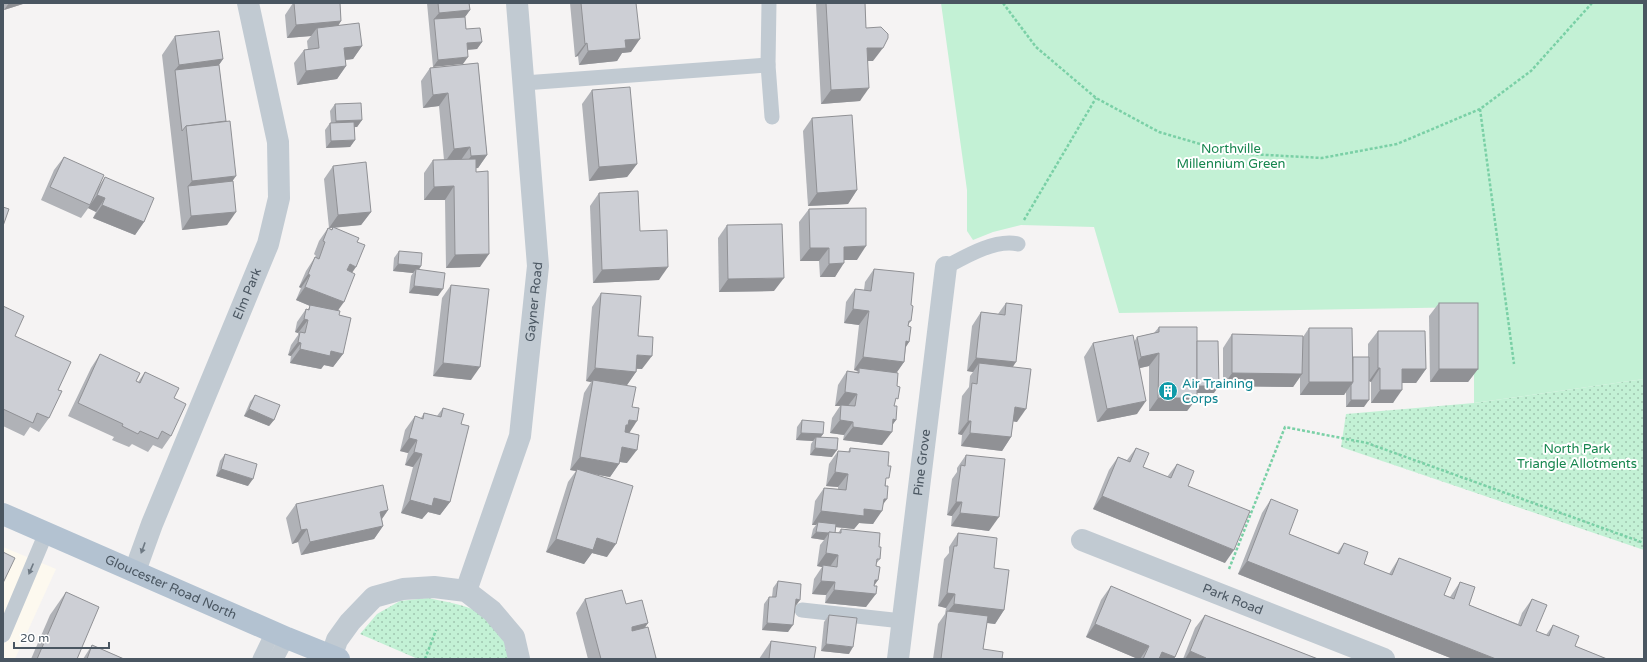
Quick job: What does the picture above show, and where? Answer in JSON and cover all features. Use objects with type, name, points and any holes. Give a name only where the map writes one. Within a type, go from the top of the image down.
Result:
[{"type":"main road","name":"Gloucester Road North","points":[[3,514],[280,635],[335,657]]},
{"type":"street","name":"Elm Park","points":[[135,571],[152,524],[268,244],[279,198],[278,142],[248,3]]},
{"type":"street","name":"Gayner Road","points":[[466,591],[520,436],[538,266],[517,3]]},
{"type":"street","name":"Pine Grove","points":[[898,659],[946,267]]},
{"type":"street","name":"Park Road","points":[[1082,540],[1384,659]]},
{"type":"street","points":[[335,657],[337,640],[350,622],[374,597],[403,589],[434,587],[466,591],[492,611],[514,637],[520,659]]},
{"type":"lane","points":[[769,3],[768,65],[772,118]]},
{"type":"lane","points":[[524,83],[768,65]]},
{"type":"lane","points":[[946,267],[976,251],[1013,243]]},
{"type":"lane","points":[[3,635],[46,533]]},
{"type":"lane","points":[[802,610],[902,621]]},
{"type":"lane","points":[[260,659],[280,635]]},
{"type":"lane","points":[[276,659],[280,635]]},
{"type":"path","points":[[1003,3],[1036,47],[1096,98],[1159,132],[1231,153],[1322,158],[1397,144],[1480,109],[1531,71],[1592,3]]},
{"type":"path","points":[[1013,243],[1021,225],[1096,98]]},
{"type":"path","points":[[1480,109],[1514,364]]},
{"type":"path","points":[[1219,594],[1285,427],[1367,444],[1644,543]]},
{"type":"path","points":[[425,659],[436,630]]},
{"type":"shaded area","points":[[3,547],[56,569],[15,659],[3,659]]},
{"type":"green space","name":"Northville Millennium Green","points":[[941,3],[1644,3],[1644,379],[1474,403],[1474,307],[1119,313],[1094,227],[1021,225],[993,232],[973,240],[967,231],[967,190]]},
{"type":"green space","name":"North Park Triangle Allotments","points":[[1644,379],[1644,550],[1341,447],[1346,414],[1474,403]]},
{"type":"green space","points":[[428,598],[465,606],[483,615],[488,619],[500,635],[507,647],[511,659],[418,659],[360,634],[377,614],[400,601]]},
{"type":"building","points":[[294,3],[340,3],[341,21],[296,25]]},
{"type":"building","points":[[438,3],[469,3],[470,10],[439,13]]},
{"type":"building","points":[[581,3],[636,3],[640,39],[625,40],[626,48],[588,51],[587,43],[585,44]]},
{"type":"building","points":[[826,3],[865,3],[866,28],[881,27],[888,34],[888,38],[883,48],[867,48],[869,88],[831,90]]},
{"type":"building","points":[[465,17],[466,29],[480,28],[482,42],[467,43],[468,57],[438,60],[434,19]]},
{"type":"building","points":[[359,23],[362,46],[344,48],[346,66],[306,71],[304,50],[319,48],[317,28]]},
{"type":"building","points":[[219,31],[223,59],[179,65],[175,36]]},
{"type":"building","points":[[478,63],[487,155],[471,156],[470,147],[454,149],[448,93],[433,95],[430,68]]},
{"type":"building","points":[[219,65],[226,121],[186,126],[182,131],[175,70]]},
{"type":"building","points":[[630,87],[637,164],[599,167],[592,90]]},
{"type":"building","points":[[361,103],[362,120],[336,121],[335,104]]},
{"type":"building","points":[[852,115],[857,190],[817,193],[812,118]]},
{"type":"building","points":[[230,121],[236,176],[192,181],[186,126]]},
{"type":"building","points":[[354,122],[355,140],[331,141],[330,123]]},
{"type":"building","points":[[64,157],[104,175],[90,205],[50,187]]},
{"type":"building","points":[[476,159],[476,172],[488,171],[489,254],[455,255],[454,186],[434,187],[433,160]]},
{"type":"building","points":[[366,162],[371,212],[338,215],[333,166]]},
{"type":"building","points":[[105,177],[154,198],[144,222],[102,205],[105,198],[97,195]]},
{"type":"building","points":[[233,181],[236,212],[191,216],[188,186]]},
{"type":"building","points":[[638,191],[640,231],[667,230],[668,267],[602,270],[599,193]]},
{"type":"building","points":[[3,207],[9,209],[3,226]]},
{"type":"building","points":[[866,208],[866,246],[844,247],[844,263],[829,264],[829,248],[810,248],[809,209]]},
{"type":"building","points":[[782,224],[784,278],[728,279],[727,225]]},
{"type":"building","points":[[333,227],[359,238],[357,242],[365,245],[356,267],[350,264],[347,270],[355,274],[344,302],[305,287],[310,275],[308,274],[315,257],[319,259],[328,228],[332,230]]},
{"type":"building","points":[[399,251],[422,253],[421,266],[398,264]]},
{"type":"building","points":[[416,269],[445,273],[443,289],[414,286]]},
{"type":"building","points":[[874,269],[914,273],[911,305],[913,306],[911,321],[909,321],[908,326],[911,327],[909,342],[906,341],[904,362],[863,357],[869,311],[853,309],[855,289],[871,291]]},
{"type":"building","points":[[451,285],[489,289],[480,367],[443,363]]},
{"type":"building","points":[[601,293],[641,296],[638,336],[653,337],[652,356],[637,355],[636,372],[595,368]]},
{"type":"building","points":[[1006,303],[1022,305],[1016,362],[976,358],[981,312],[1005,315]]},
{"type":"building","points":[[1439,303],[1478,303],[1478,369],[1439,369]]},
{"type":"building","points":[[310,305],[340,311],[339,315],[351,318],[343,354],[331,351],[330,356],[300,349],[301,343],[298,342],[300,332],[305,333],[308,320],[304,319],[306,309],[309,310]]},
{"type":"building","points":[[3,306],[24,316],[15,336],[71,362],[58,390],[62,391],[49,418],[37,413],[33,423],[3,409]]},
{"type":"building","name":"Air Training Corps","points":[[1159,327],[1197,327],[1197,398],[1158,398],[1159,353],[1141,357],[1137,337],[1159,332]]},
{"type":"building","points":[[1309,328],[1352,328],[1353,382],[1309,382]]},
{"type":"building","points":[[1378,331],[1425,331],[1426,369],[1402,369],[1402,390],[1380,390],[1380,368],[1378,368]]},
{"type":"building","points":[[1232,334],[1303,336],[1302,374],[1232,373]]},
{"type":"building","points":[[1133,335],[1146,401],[1107,409],[1093,343]]},
{"type":"building","points":[[1197,341],[1218,341],[1219,386],[1197,386]]},
{"type":"building","points":[[100,354],[140,373],[136,381],[140,383],[145,372],[179,388],[174,398],[186,404],[171,436],[162,431],[158,439],[140,431],[138,434],[122,426],[123,424],[78,403]]},
{"type":"building","points":[[1353,357],[1369,357],[1369,400],[1351,400]]},
{"type":"building","points":[[979,363],[1031,369],[1026,409],[1015,407],[1011,437],[970,433],[971,421],[968,421],[972,383],[977,384]]},
{"type":"building","points":[[859,368],[898,373],[897,386],[900,387],[898,399],[896,398],[894,406],[897,406],[896,420],[893,419],[892,432],[853,427],[853,422],[840,420],[841,405],[855,406],[857,394],[845,392],[847,371],[859,373]]},
{"type":"building","points":[[593,380],[636,387],[632,407],[639,408],[637,421],[629,420],[628,425],[626,425],[625,432],[639,435],[637,450],[622,447],[619,464],[580,457]]},
{"type":"building","points":[[255,395],[280,405],[274,420],[249,409]]},
{"type":"building","points":[[443,408],[464,414],[461,424],[469,426],[450,502],[434,498],[432,506],[410,500],[422,454],[414,452],[417,440],[409,438],[415,416],[423,419],[424,413],[441,417]]},
{"type":"building","points":[[802,420],[824,422],[823,434],[801,433]]},
{"type":"building","points":[[816,437],[838,438],[837,450],[815,448]]},
{"type":"building","points":[[850,448],[889,452],[888,466],[891,466],[889,478],[886,478],[885,486],[888,486],[887,499],[884,499],[882,511],[864,509],[864,516],[821,511],[824,488],[846,490],[848,474],[835,472],[838,451],[850,452]]},
{"type":"building","points":[[1136,448],[1149,453],[1143,467],[1171,478],[1177,464],[1194,471],[1188,486],[1250,511],[1234,550],[1102,496],[1118,457],[1130,462]]},
{"type":"building","points":[[225,454],[257,464],[253,479],[221,469]]},
{"type":"building","points":[[966,455],[1005,459],[999,517],[960,513],[962,502],[956,502],[961,465],[965,466]]},
{"type":"building","points":[[577,469],[633,486],[616,544],[597,538],[593,550],[556,539]]},
{"type":"building","points":[[383,485],[388,510],[380,512],[383,526],[310,542],[307,529],[301,530],[296,504]]},
{"type":"building","points":[[1271,499],[1298,510],[1289,534],[1339,554],[1344,543],[1368,552],[1364,564],[1392,575],[1399,558],[1451,578],[1444,595],[1454,599],[1460,582],[1475,587],[1469,605],[1521,626],[1532,599],[1547,605],[1536,631],[1549,636],[1553,625],[1579,636],[1575,646],[1607,659],[1496,659],[1247,561]]},
{"type":"building","points":[[818,522],[836,524],[835,533],[816,532]]},
{"type":"building","points":[[841,529],[880,533],[880,559],[877,559],[876,566],[880,567],[878,580],[875,580],[874,586],[877,586],[876,594],[834,590],[835,582],[821,581],[823,565],[837,567],[838,555],[826,553],[829,532],[841,533]]},
{"type":"building","points":[[958,533],[997,538],[994,568],[1009,570],[1004,610],[954,604],[955,594],[947,593],[954,546],[957,546]]},
{"type":"building","points":[[3,552],[15,558],[3,583]]},
{"type":"building","points":[[778,581],[801,584],[800,600],[796,599],[793,625],[767,623],[769,597],[776,597]]},
{"type":"building","points":[[1111,586],[1191,620],[1175,657],[1162,652],[1159,659],[1143,659],[1149,646],[1095,624]]},
{"type":"building","points":[[622,590],[626,604],[642,600],[648,623],[632,627],[632,631],[648,627],[656,658],[654,659],[601,659],[585,599]]},
{"type":"building","points":[[66,592],[99,607],[77,659],[37,659]]},
{"type":"building","points":[[947,611],[988,616],[983,649],[1003,652],[1002,659],[941,659]]},
{"type":"building","points":[[829,615],[857,618],[853,647],[826,644]]},
{"type":"building","points":[[1205,615],[1318,659],[1205,659],[1206,658],[1190,651]]},
{"type":"building","points":[[771,641],[816,647],[814,659],[769,659]]},
{"type":"building","points":[[92,645],[124,659],[87,659]]},
{"type":"place","name":"Air Training Corps","points":[[1168,391]]}]
